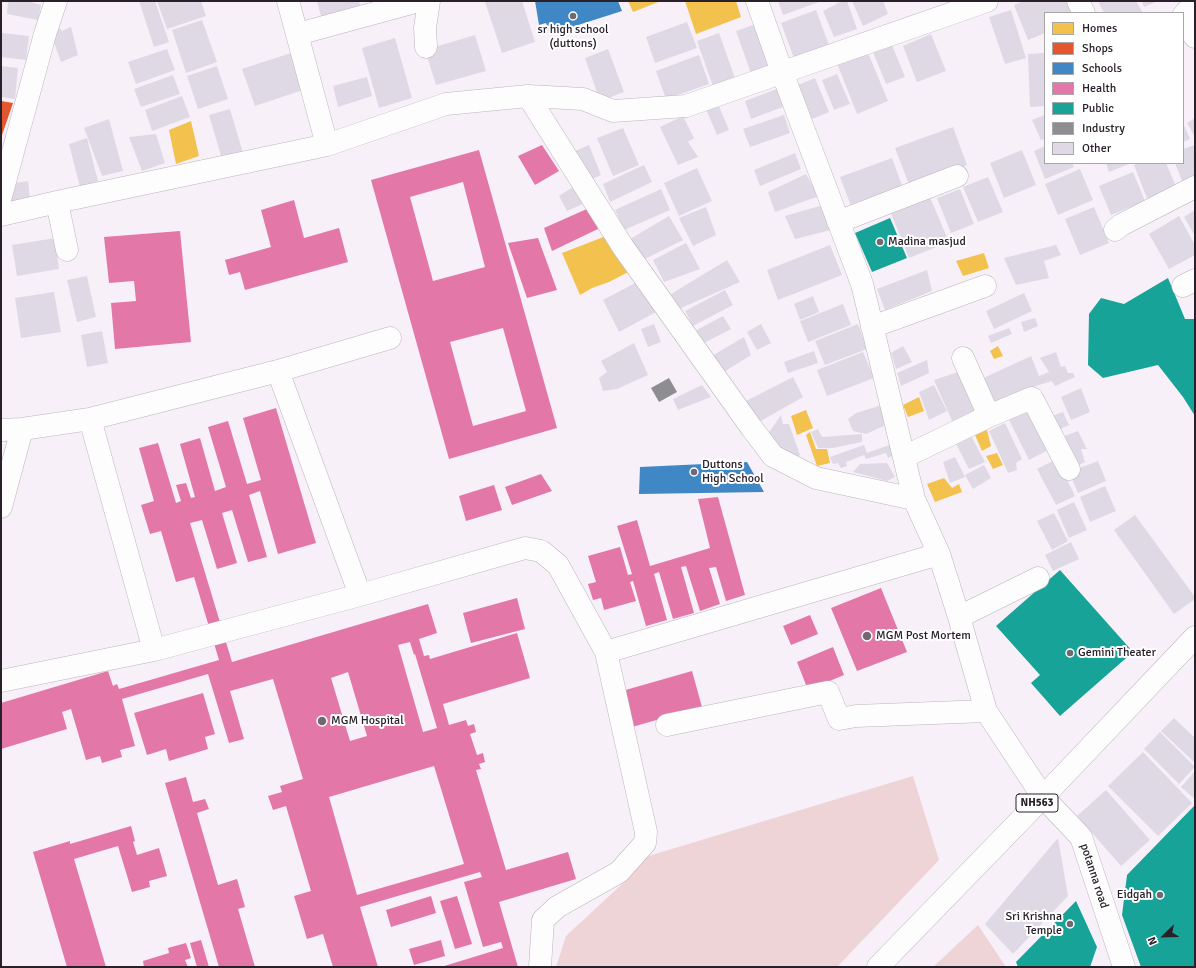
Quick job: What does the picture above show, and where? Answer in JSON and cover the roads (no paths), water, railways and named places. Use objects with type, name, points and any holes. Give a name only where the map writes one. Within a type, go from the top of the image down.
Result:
[{"type":"main road","points":[[1,196],[44,34],[56,1]]},
{"type":"main road","points":[[288,1],[327,145]]},
{"type":"main road","points":[[298,34],[419,1]]},
{"type":"main road","points":[[426,48],[425,28],[429,1]]},
{"type":"main road","name":"potanna road","points":[[756,1],[862,284],[914,499],[939,554],[986,710],[1043,797],[1081,837],[1124,967]]},
{"type":"main road","points":[[1,215],[327,145],[446,104],[528,96],[583,99],[612,111],[686,106],[987,1]]},
{"type":"main road","points":[[1078,1],[1084,12]]},
{"type":"main road","points":[[1184,15],[1195,2]]},
{"type":"main road","points":[[1184,21],[1195,37]]},
{"type":"main road","points":[[528,96],[623,247],[773,456],[816,478],[914,499]]},
{"type":"main road","points":[[838,222],[957,176]]},
{"type":"main road","points":[[1114,230],[1195,187]]},
{"type":"main road","points":[[57,202],[67,250]]},
{"type":"main road","points":[[872,327],[985,286]]},
{"type":"main road","points":[[1,507],[12,430],[90,419],[278,371],[390,338]]},
{"type":"main road","points":[[963,358],[989,416]]},
{"type":"main road","points":[[278,371],[360,594]]},
{"type":"main road","points":[[904,457],[989,416],[1032,398],[1069,469]]},
{"type":"main road","points":[[90,419],[154,650]]},
{"type":"main road","points":[[1,681],[154,650],[525,548],[541,551],[558,565],[606,652],[646,832],[645,843],[619,872],[557,907],[543,920],[540,967]]},
{"type":"main road","points":[[606,652],[939,554]]},
{"type":"main road","points":[[959,617],[1038,578]]},
{"type":"main road","name":"NH563","points":[[878,967],[1043,797],[1195,637]]},
{"type":"main road","points":[[667,725],[828,692],[839,719],[856,716],[986,710]]},
{"type":"place","name":"sr high school (duttons)","points":[[573,16]]},
{"type":"place","name":"Madina masjud","points":[[880,242]]},
{"type":"place","name":"Duttons High School","points":[[694,472]]},
{"type":"place","name":"MGM Post Mortem","points":[[867,636]]},
{"type":"place","name":"Gemini Theater","points":[[1070,653]]},
{"type":"place","name":"MGM Hospital","points":[[322,721]]},
{"type":"place","name":"Eidgah","points":[[1160,895]]},
{"type":"place","name":"Sri Krishna Temple","points":[[1070,924]]}]
